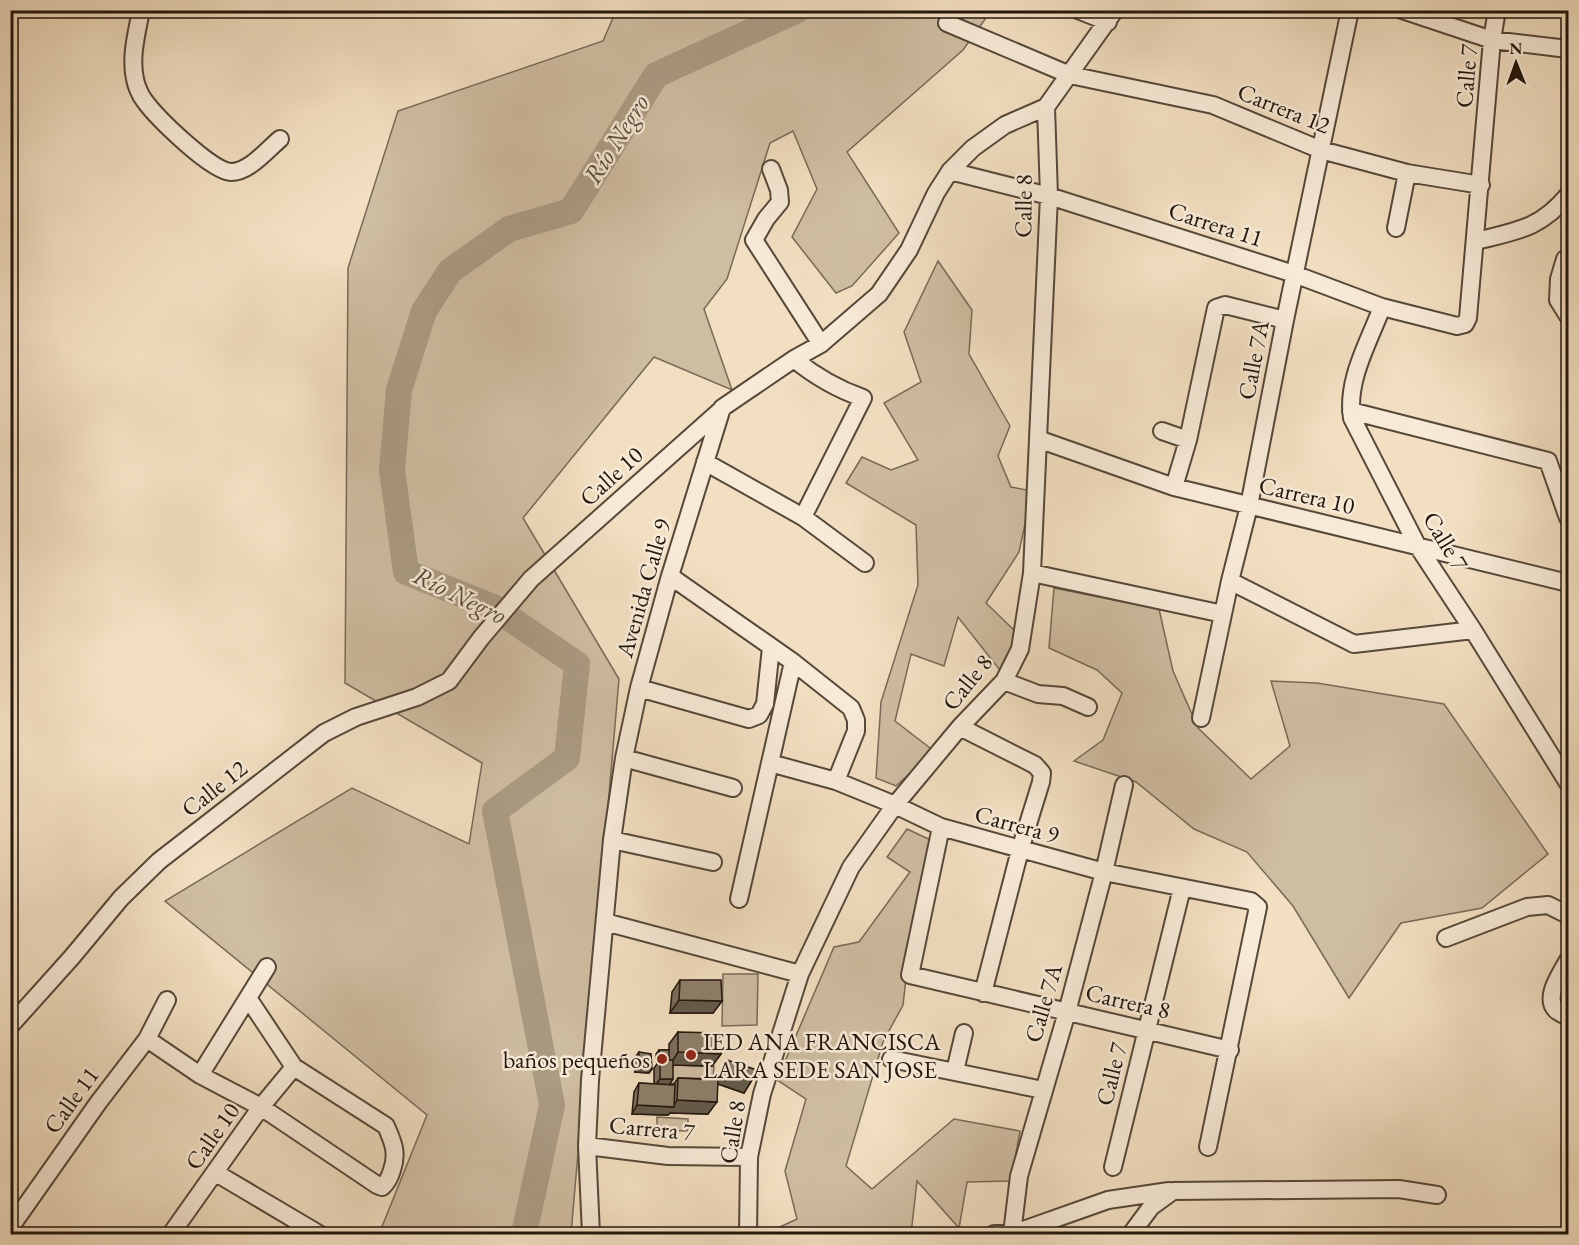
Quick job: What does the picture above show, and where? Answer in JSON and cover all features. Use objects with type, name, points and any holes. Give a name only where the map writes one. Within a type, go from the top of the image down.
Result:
[{"type":"street","points":[[141,10],[133,53],[135,80],[142,99],[181,138],[221,170],[232,172],[243,170],[280,139]]},
{"type":"street","points":[[722,408],[794,359],[821,344],[879,294],[909,250],[936,193],[950,171],[973,148],[1005,125],[1046,106],[1111,16],[1078,10]]},
{"type":"street","name":"Calle 7A","points":[[1201,718],[1230,581],[1249,506],[1294,274],[1350,10]]},
{"type":"street","points":[[1402,10],[1492,40],[1569,49]]},
{"type":"street","name":"Calle 7","points":[[1466,324],[1476,241],[1492,40],[1497,10]]},
{"type":"street","name":"Carrera 12","points":[[947,22],[1070,75],[1213,105],[1321,150],[1407,173],[1481,185]]},
{"type":"street","name":"Calle 8","points":[[748,1234],[749,1157],[762,1094],[800,974],[851,867],[895,804],[960,727],[1004,681],[1020,649],[1032,573],[1048,196],[1046,106]]},
{"type":"street","points":[[771,169],[779,190],[780,202],[754,236],[754,240],[821,344]]},
{"type":"street","name":"Carrera 11","points":[[950,171],[1048,196],[1294,274],[1382,307],[1457,327],[1466,324]]},
{"type":"street","points":[[1396,228],[1407,173]]},
{"type":"street","points":[[1476,241],[1528,228],[1556,210],[1569,195]]},
{"type":"street","points":[[1569,257],[1565,260],[1560,279],[1558,300],[1569,316]]},
{"type":"street","points":[[1174,487],[1188,440],[1216,308],[1225,305],[1285,320]]},
{"type":"street","name":"Calle 7","points":[[1382,307],[1352,386],[1352,418],[1418,544],[1569,783]]},
{"type":"street","points":[[794,359],[815,376],[863,398],[803,517]]},
{"type":"street","name":"Avenida Calle 9","points":[[591,1234],[588,1146],[590,1080],[612,840],[624,758],[639,688],[670,576],[722,408]]},
{"type":"street","name":"Calle 10","points":[[481,638],[531,579],[722,408]]},
{"type":"street","points":[[1351,411],[1548,461],[1569,518]]},
{"type":"street","points":[[1162,431],[1188,440]]},
{"type":"street","name":"Carrera 10","points":[[1038,439],[1174,487],[1418,544],[1569,583]]},
{"type":"street","points":[[705,462],[803,517],[865,563]]},
{"type":"street","points":[[1032,573],[1223,614]]},
{"type":"street","points":[[670,576],[793,662],[851,708],[856,720],[856,731],[836,781]]},
{"type":"street","points":[[1230,581],[1354,644],[1473,630]]},
{"type":"street","name":"Calle 12","points":[[10,1026],[121,898],[159,861],[324,733],[356,717],[417,697],[449,681],[481,638]]},
{"type":"street","points":[[639,688],[750,719],[759,715],[765,704],[771,647]]},
{"type":"street","points":[[739,899],[793,662]]},
{"type":"street","points":[[1004,681],[1038,694],[1063,696],[1088,707]]},
{"type":"street","points":[[960,727],[1035,765],[1042,773],[983,993]]},
{"type":"street","points":[[624,758],[733,788]]},
{"type":"street","name":"Carrera 9","points":[[770,763],[836,781],[895,804],[941,827],[1020,850],[1104,872],[1251,901],[1258,907],[1230,1050]]},
{"type":"street","name":"Calle 7A","points":[[1012,1234],[1019,1176],[1067,1012],[1124,785]]},
{"type":"street","name":"Carrera 8","points":[[941,827],[910,975],[1230,1050]]},
{"type":"street","points":[[612,840],[713,862]]},
{"type":"street","name":"Calle 7","points":[[1113,1167],[1182,888]]},
{"type":"street","points":[[1446,938],[1527,907],[1548,905],[1569,915]]},
{"type":"street","points":[[605,922],[800,974]]},
{"type":"street","points":[[1569,960],[1552,992],[1552,1002],[1556,1009],[1569,1017]]},
{"type":"street","points":[[200,1075],[267,967]]},
{"type":"street","points":[[147,1039],[200,1075],[261,1107],[382,1187],[386,1184],[397,1157],[386,1126],[294,1066],[248,998]]},
{"type":"street","name":"Calle 11","points":[[10,1228],[98,1102],[147,1039],[167,1000]]},
{"type":"street","points":[[955,1071],[963,1033]]},
{"type":"street","points":[[1208,1147],[1230,1050]]},
{"type":"street","points":[[891,1059],[1043,1090]]},
{"type":"street","name":"Calle 10","points":[[171,1234],[261,1107],[294,1066]]},
{"type":"street","name":"Carrera 7","points":[[588,1146],[668,1156],[749,1157]]},
{"type":"street","points":[[216,1173],[319,1234]]},
{"type":"street","points":[[994,1234],[1012,1234],[1108,1200],[1173,1191],[1399,1190],[1437,1195]]},
{"type":"street","points":[[1131,1234],[1151,1207],[1173,1191]]},
{"type":"shaded area","points":[[616,11],[991,11],[963,50],[847,152],[899,233],[852,286],[836,293],[792,237],[817,189],[793,131],[770,143],[727,279],[704,309],[732,390],[654,357],[523,518],[619,679],[571,1234],[379,1234],[427,1115],[165,901],[352,788],[469,844],[482,763],[345,683],[348,268],[398,111],[603,41]]},
{"type":"shaded area","points":[[938,261],[972,310],[969,354],[1010,426],[998,456],[1011,487],[1032,491],[1019,552],[986,603],[1017,633],[1003,674],[958,617],[944,666],[911,654],[895,721],[934,751],[896,786],[876,778],[881,702],[918,585],[916,525],[846,483],[862,457],[891,470],[918,460],[884,403],[921,382],[904,332]]},
{"type":"shaded area","points":[[1054,588],[1159,609],[1173,671],[1198,728],[1251,779],[1290,746],[1271,681],[1317,683],[1444,704],[1548,854],[1482,908],[1401,923],[1349,998],[1293,906],[1247,852],[1194,829],[1136,782],[1074,761],[1103,740],[1122,693],[1097,670],[1049,648]]},
{"type":"shaded area","points":[[907,829],[935,842],[909,952],[903,1005],[883,1042],[846,1166],[872,1189],[954,1119],[1020,1131],[1011,1181],[967,1182],[959,1228],[917,1181],[911,1234],[769,1234],[797,1219],[785,1171],[806,1099],[777,1080],[834,947],[859,942],[910,872],[887,857]]},
{"type":"shaded area","points":[[723,974],[758,974],[757,1025],[722,1026]]},
{"type":"shaded area","points":[[670,1065],[714,1066],[712,1092],[670,1091]]},
{"type":"shaded area","points":[[657,1117],[688,1119],[688,1131],[657,1130]]},
{"type":"building","points":[[680,980],[721,980],[722,1001],[679,1000]]},
{"type":"building","points":[[678,1032],[720,1033],[721,1054],[678,1052]]},
{"type":"building","points":[[659,1050],[669,1050],[669,1059],[660,1060]]},
{"type":"building","points":[[639,1052],[651,1054],[652,1069],[638,1067]]},
{"type":"building","points":[[660,1060],[673,1060],[673,1079],[660,1079]]},
{"type":"building","points":[[727,1060],[757,1070],[752,1080],[724,1071]]},
{"type":"building","points":[[678,1078],[718,1080],[717,1102],[677,1100]]},
{"type":"building","points":[[639,1083],[675,1085],[674,1107],[637,1105]]},
{"type":"waterway","name":"Río Negro","points":[[524,1234],[552,1105],[495,811],[567,758],[577,664],[493,607],[406,572],[392,470],[399,390],[424,311],[450,271],[509,229],[571,211],[656,75],[798,10]]},
{"type":"place","name":"IED ANA FRANCISCA LARA SEDE SAN JOSE","points":[[691,1055]]},
{"type":"place","name":"baños pequeños","points":[[662,1059]]}]
